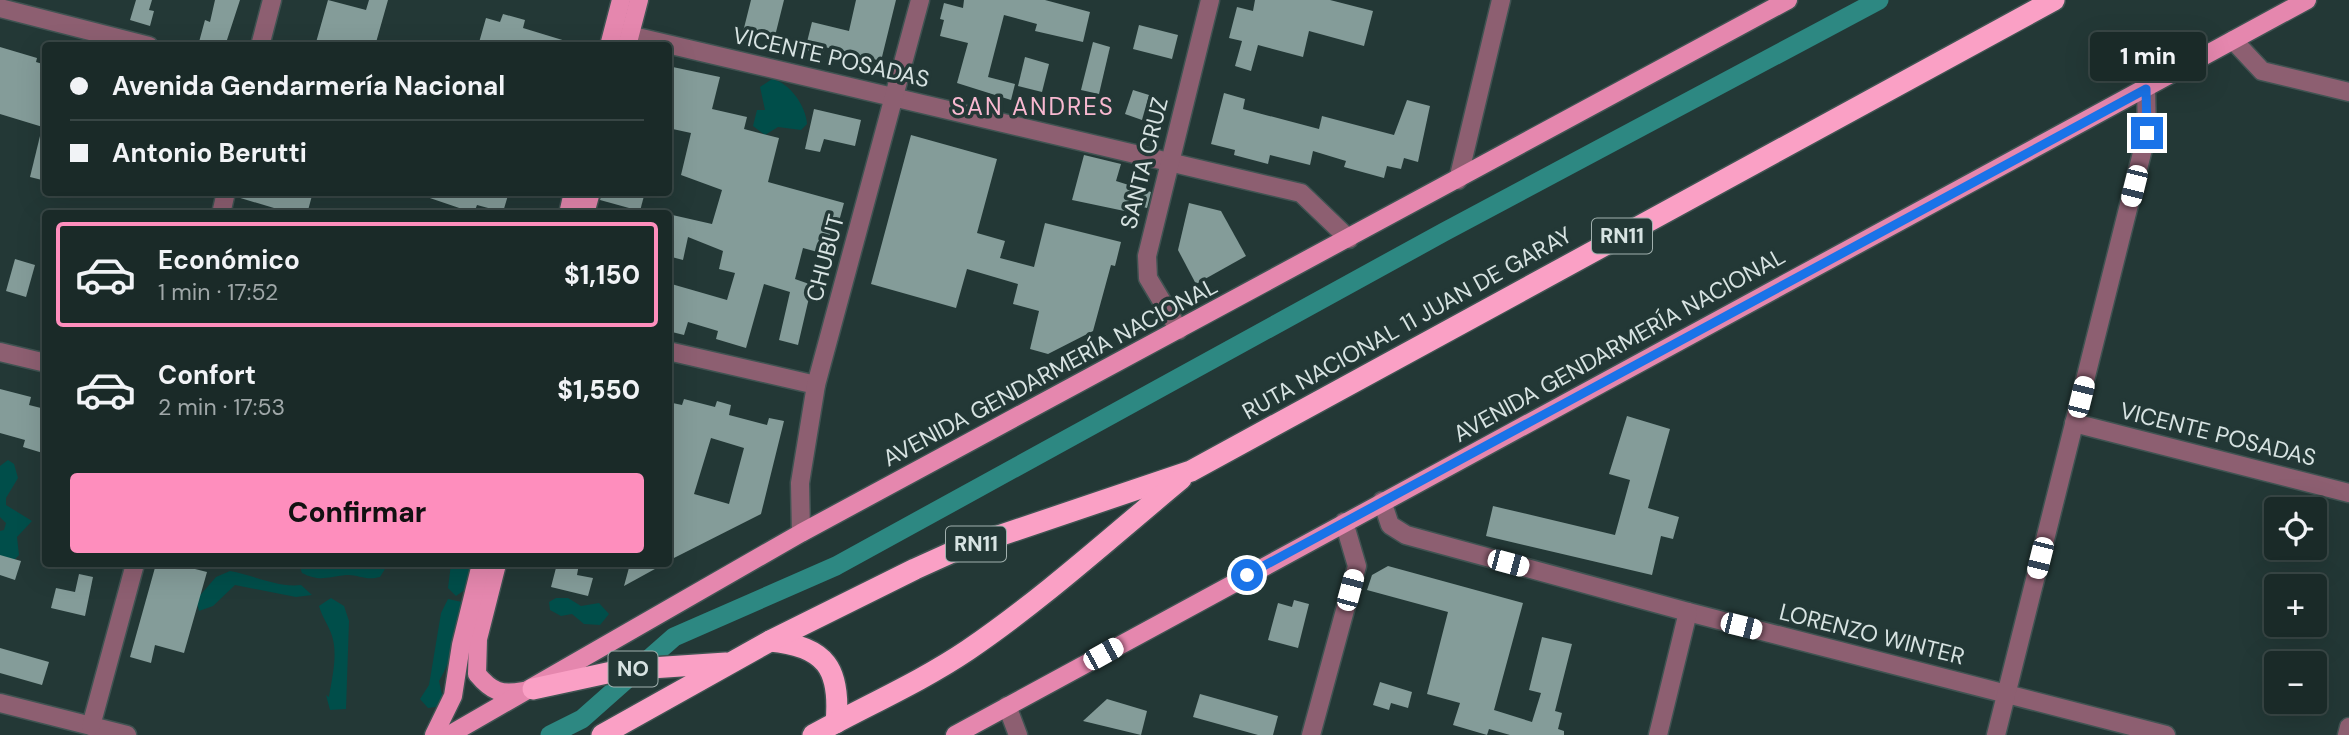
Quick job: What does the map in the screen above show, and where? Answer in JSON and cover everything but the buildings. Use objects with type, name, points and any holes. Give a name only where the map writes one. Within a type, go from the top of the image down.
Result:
[{"type":"highway","name":"RUTA NACIONAL 11 JUAN DE GARAY","points":[[602,735],[770,641],[869,590],[957,551],[1191,471],[2054,0]]},
{"type":"highway","name":"RUTA NACIONAL 11 JUAN DE GARAY","points":[[813,735],[902,690],[968,650],[1035,601],[1191,471]]},
{"type":"highway","points":[[770,641],[796,643],[813,651],[827,663],[836,677],[839,694],[836,723]]},
{"type":"highway","name":"NO","points":[[533,689],[621,670],[736,662]]},
{"type":"main road","points":[[620,39],[621,0]]},
{"type":"main road","points":[[620,39],[639,0]]},
{"type":"main road","name":"AVENIDA GENDARMERÍA NACIONAL","points":[[449,735],[801,533],[1788,0]]},
{"type":"main road","name":"AVENIDA GENDARMERÍA NACIONAL","points":[[955,735],[2307,0]]},
{"type":"main road","points":[[434,735],[453,696],[461,645],[480,567]]},
{"type":"main road","points":[[497,567],[478,639],[477,674],[488,688],[503,695],[533,689]]},
{"type":"street","points":[[261,42],[272,0]]},
{"type":"street","name":"CHUBUT","points":[[801,533],[800,483],[816,385],[920,0]]},
{"type":"street","name":"SANTA CRUZ","points":[[1180,330],[1148,278],[1146,256],[1210,0]]},
{"type":"street","points":[[1458,180],[1501,0]]},
{"type":"street","points":[[0,8],[133,42]]},
{"type":"street","points":[[2233,40],[2262,71],[2349,92]]},
{"type":"street","name":"VICENTE POSADAS","points":[[672,50],[894,96],[1301,193],[1349,239]]},
{"type":"street","points":[[1996,735],[2147,133],[2146,89]]},
{"type":"street","points":[[0,352],[42,362]]},
{"type":"street","points":[[672,352],[816,385]]},
{"type":"street","name":"VICENTE POSADAS","points":[[2074,423],[2349,493]]},
{"type":"street","name":"LORENZO WINTER","points":[[1382,502],[1390,525],[1406,535],[1688,612],[2166,735]]},
{"type":"street","points":[[1311,735],[1357,566],[1344,522]]},
{"type":"street","points":[[91,726],[134,567]]},
{"type":"street","points":[[1658,735],[1688,612]]},
{"type":"street","points":[[0,703],[127,735]]},
{"type":"street","points":[[1007,706],[1023,734]]},
{"type":"street","points":[[2347,735],[2349,727]]},
{"type":"shaded area","points":[[772,79],[791,90],[804,110],[807,124],[801,130],[778,127],[765,135],[753,126],[757,110],[765,110],[760,87]]},
{"type":"shaded area","points":[[8,460],[14,464],[18,478],[6,498],[6,505],[32,521],[17,537],[19,555],[13,561],[0,558],[0,531],[4,530],[6,523],[0,517],[0,466]]},
{"type":"shaded area","points":[[300,567],[386,567],[380,577],[370,578],[350,575],[324,578],[302,573]]},
{"type":"shaded area","points":[[451,567],[471,567],[469,587],[456,596],[448,588]]},
{"type":"shaded area","points":[[230,571],[274,583],[301,585],[312,595],[296,597],[235,585],[213,606],[199,611],[196,600],[216,577]]},
{"type":"shaded area","points":[[331,598],[344,606],[349,621],[346,709],[330,710],[326,695],[329,697],[334,651],[332,636],[319,606]]},
{"type":"shaded area","points":[[556,598],[568,598],[581,606],[599,603],[609,614],[600,625],[584,624],[572,614],[561,616],[550,610],[549,602]]},
{"type":"shaded area","points":[[448,599],[462,602],[459,622],[452,653],[439,681],[443,699],[436,707],[428,708],[420,699],[429,685],[441,613]]},
{"type":"waterway","points":[[649,659],[674,637],[836,566],[1444,232],[1879,0]]},
{"type":"waterway","points":[[550,735],[582,719],[626,680]]},
{"type":"district","name":"SAN ANDRES","points":[[1033,106]]},
{"type":"route","points":[[1247,575],[1738,307],[2146,89],[2147,133]]}]
